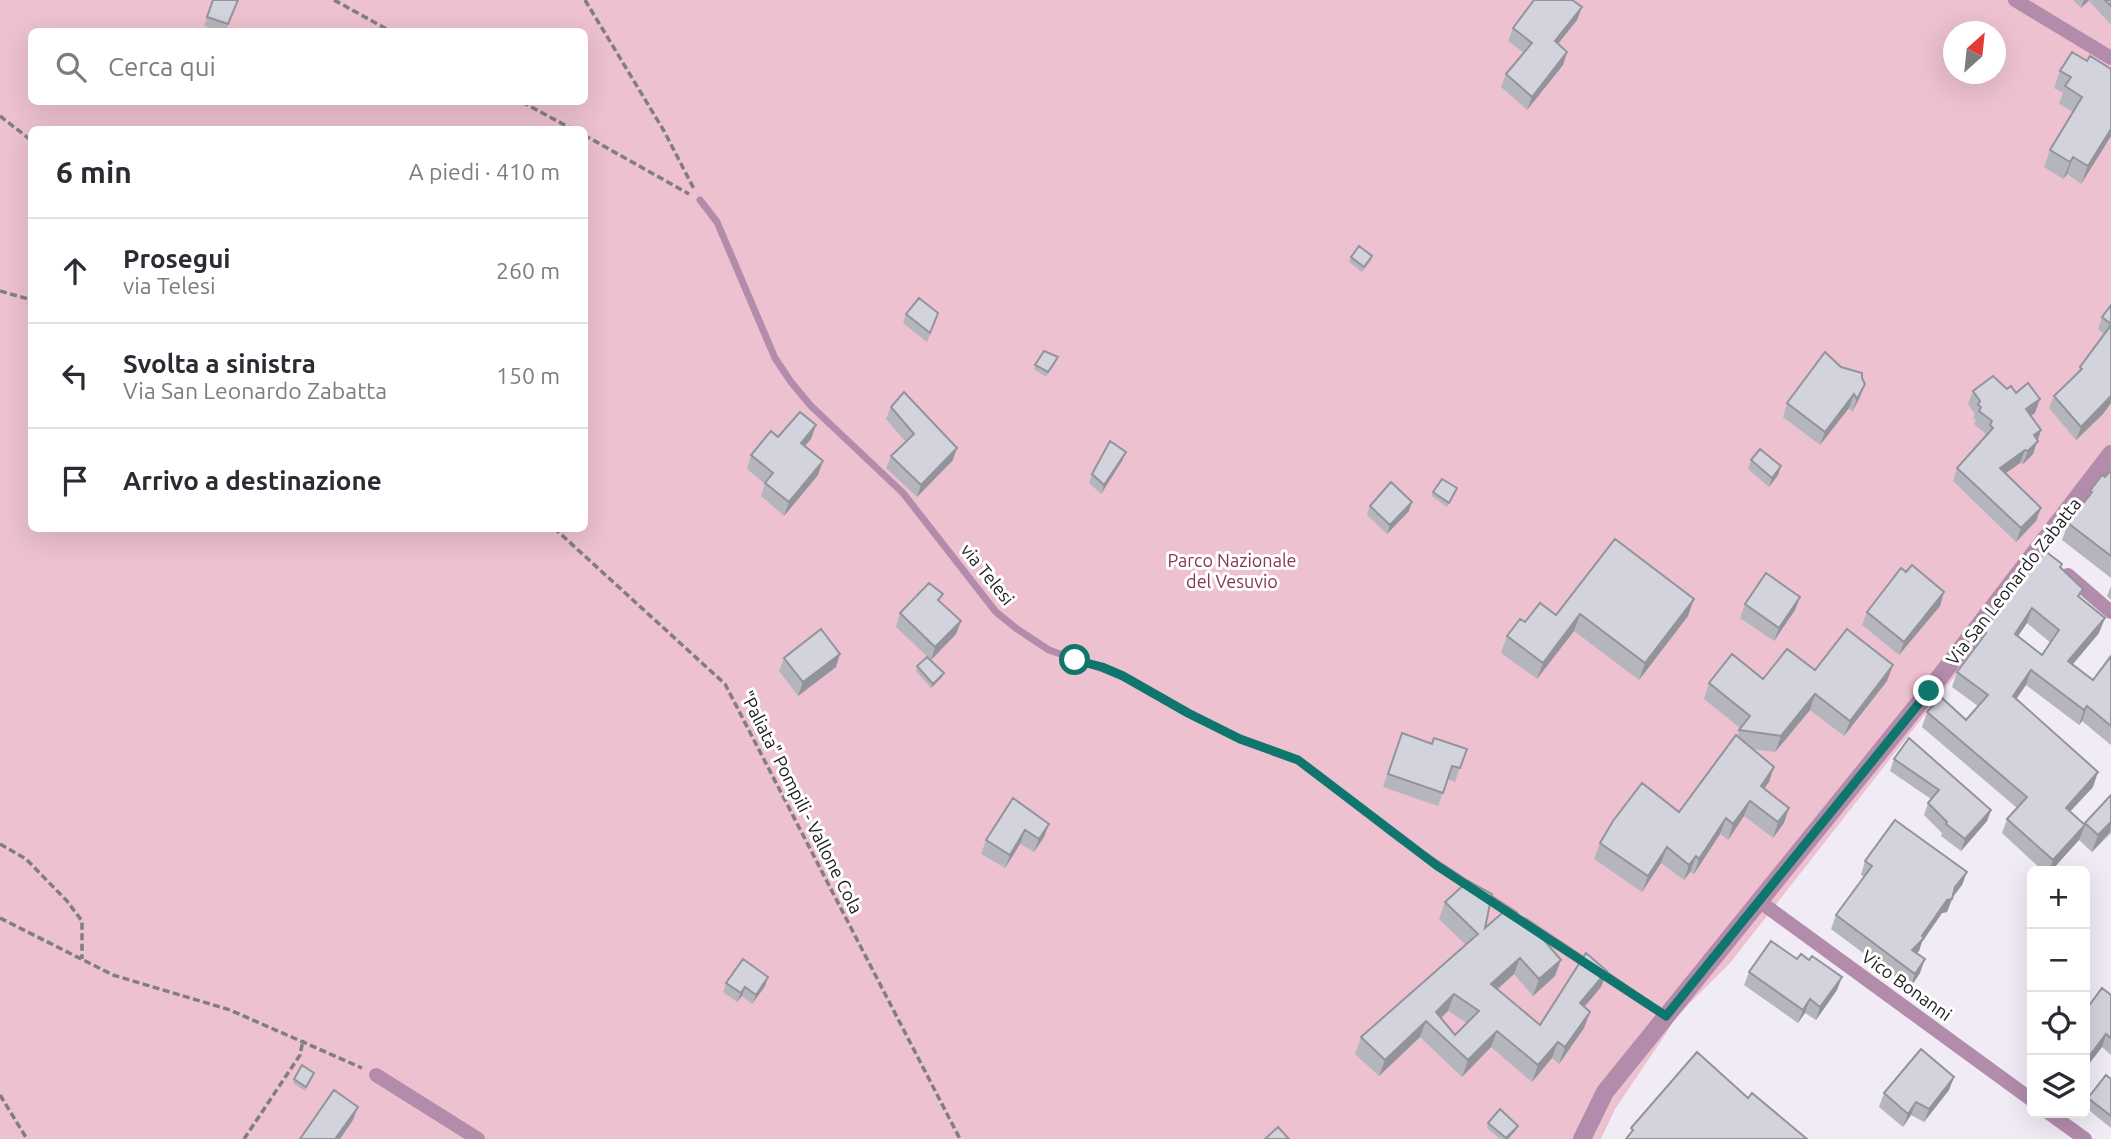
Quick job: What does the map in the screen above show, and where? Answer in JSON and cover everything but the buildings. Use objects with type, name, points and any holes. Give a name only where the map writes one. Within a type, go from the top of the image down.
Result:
[{"type":"street","points":[[2015,0],[2111,58]]},
{"type":"street","name":"Via San Leonardo Zabatta","points":[[1582,1139],[1605,1093],[1666,1016],[1929,691],[2048,558],[2111,454]]},
{"type":"street","points":[[2048,558],[2111,612]]},
{"type":"street","name":"Vico Bonanni","points":[[1759,901],[2027,1096]]},
{"type":"street","points":[[376,1075],[478,1139]]},
{"type":"street","points":[[2056,1118],[2085,1139]]},
{"type":"lane","name":"via Telesi","points":[[700,200],[717,222],[775,358],[791,382],[811,406],[902,493],[996,612],[1049,650],[1123,676],[1228,733],[1298,760],[1436,865],[1666,1016]]},
{"type":"path","points":[[334,0],[385,28]]},
{"type":"path","points":[[584,0],[664,131],[683,172],[700,200]]},
{"type":"path","points":[[528,105],[567,126]]},
{"type":"path","points":[[0,116],[28,138]]},
{"type":"path","points":[[588,137],[700,200]]},
{"type":"path","points":[[0,291],[28,299]]},
{"type":"path","name":"\"Paliata\" Pompili - Vallone Cola","points":[[558,532],[725,684],[960,1139]]},
{"type":"path","points":[[0,844],[26,859],[67,901],[82,921],[82,960]]},
{"type":"path","points":[[0,918],[113,975],[230,1010],[376,1075]]},
{"type":"path","points":[[244,1139],[300,1055],[303,1041]]},
{"type":"path","points":[[0,1095],[27,1139]]},
{"type":"green space","name":"Parco Nazionale del Vesuvio","points":[[0,0],[2111,0],[2111,468],[2061,531],[1981,643],[1730,963],[1673,1020],[1615,1109],[1601,1139],[0,1139]]},
{"type":"route","points":[[1075,660],[1123,676],[1240,739],[1298,760],[1436,865],[1666,1016],[1929,691]]}]
